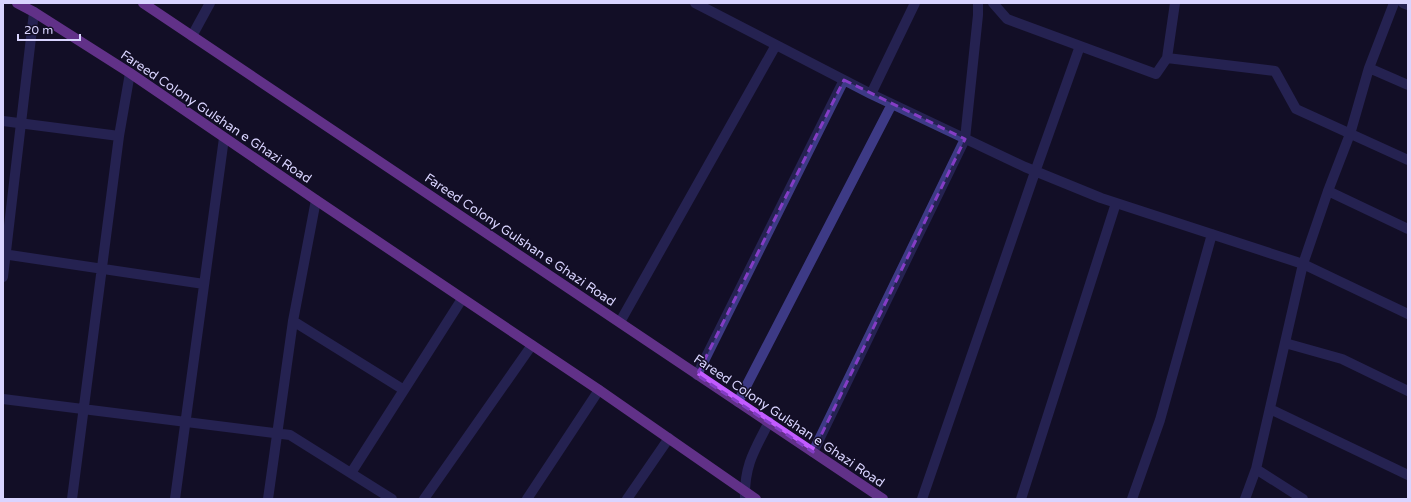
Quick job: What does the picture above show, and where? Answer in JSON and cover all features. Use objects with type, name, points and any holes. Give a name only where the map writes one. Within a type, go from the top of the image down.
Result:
[{"type":"main road","name":"Fareed Colony Gulshan e Ghazi Road","points":[[17,3],[34,12],[130,73],[669,438],[745,495],[756,499]]},
{"type":"main road","name":"Fareed Colony Gulshan e Ghazi Road","points":[[143,3],[883,499]]},
{"type":"street","points":[[192,36],[210,3]]},
{"type":"street","points":[[695,3],[871,94],[1035,172],[1116,203],[1303,264],[1408,314]]},
{"type":"street","points":[[871,94],[915,3]]},
{"type":"street","points":[[813,452],[966,139],[978,3]]},
{"type":"street","points":[[992,3],[1007,19],[1156,74],[1167,58],[1175,3]]},
{"type":"street","points":[[1245,499],[1256,469],[1303,264],[1328,191],[1350,134],[1369,68],[1394,3]]},
{"type":"street","points":[[1403,3],[1408,5]]},
{"type":"street","points":[[3,277],[4,254],[34,12]]},
{"type":"street","points":[[620,322],[776,45]]},
{"type":"street","points":[[922,499],[1080,46]]},
{"type":"street","points":[[1167,58],[1275,71],[1296,109],[1408,160]]},
{"type":"street","points":[[1369,68],[1408,85]]},
{"type":"street","points":[[72,499],[119,136],[130,73]]},
{"type":"street","points":[[697,375],[844,80]]},
{"type":"street","points":[[738,402],[892,104]]},
{"type":"street","points":[[3,121],[119,136]]},
{"type":"street","points":[[175,499],[224,138]]},
{"type":"street","points":[[1328,191],[1408,229]]},
{"type":"street","points":[[268,499],[293,321],[316,200]]},
{"type":"street","points":[[1021,499],[1116,203]]},
{"type":"street","points":[[1132,499],[1160,420],[1212,234]]},
{"type":"street","points":[[4,254],[204,284]]},
{"type":"street","points":[[351,473],[462,299]]},
{"type":"street","points":[[293,321],[404,390]]},
{"type":"street","points":[[1285,342],[1342,359],[1408,391]]},
{"type":"street","points":[[424,499],[532,345]]},
{"type":"street","points":[[527,499],[599,390]]},
{"type":"street","points":[[3,399],[290,436],[392,499]]},
{"type":"street","points":[[1270,409],[1408,475]]},
{"type":"street","points":[[745,495],[746,476],[750,460],[769,422]]},
{"type":"street","points":[[627,499],[669,438]]},
{"type":"street","points":[[1256,469],[1303,499]]},
{"type":"highlighted area","points":[[844,80],[965,139],[813,452],[697,375]]}]
